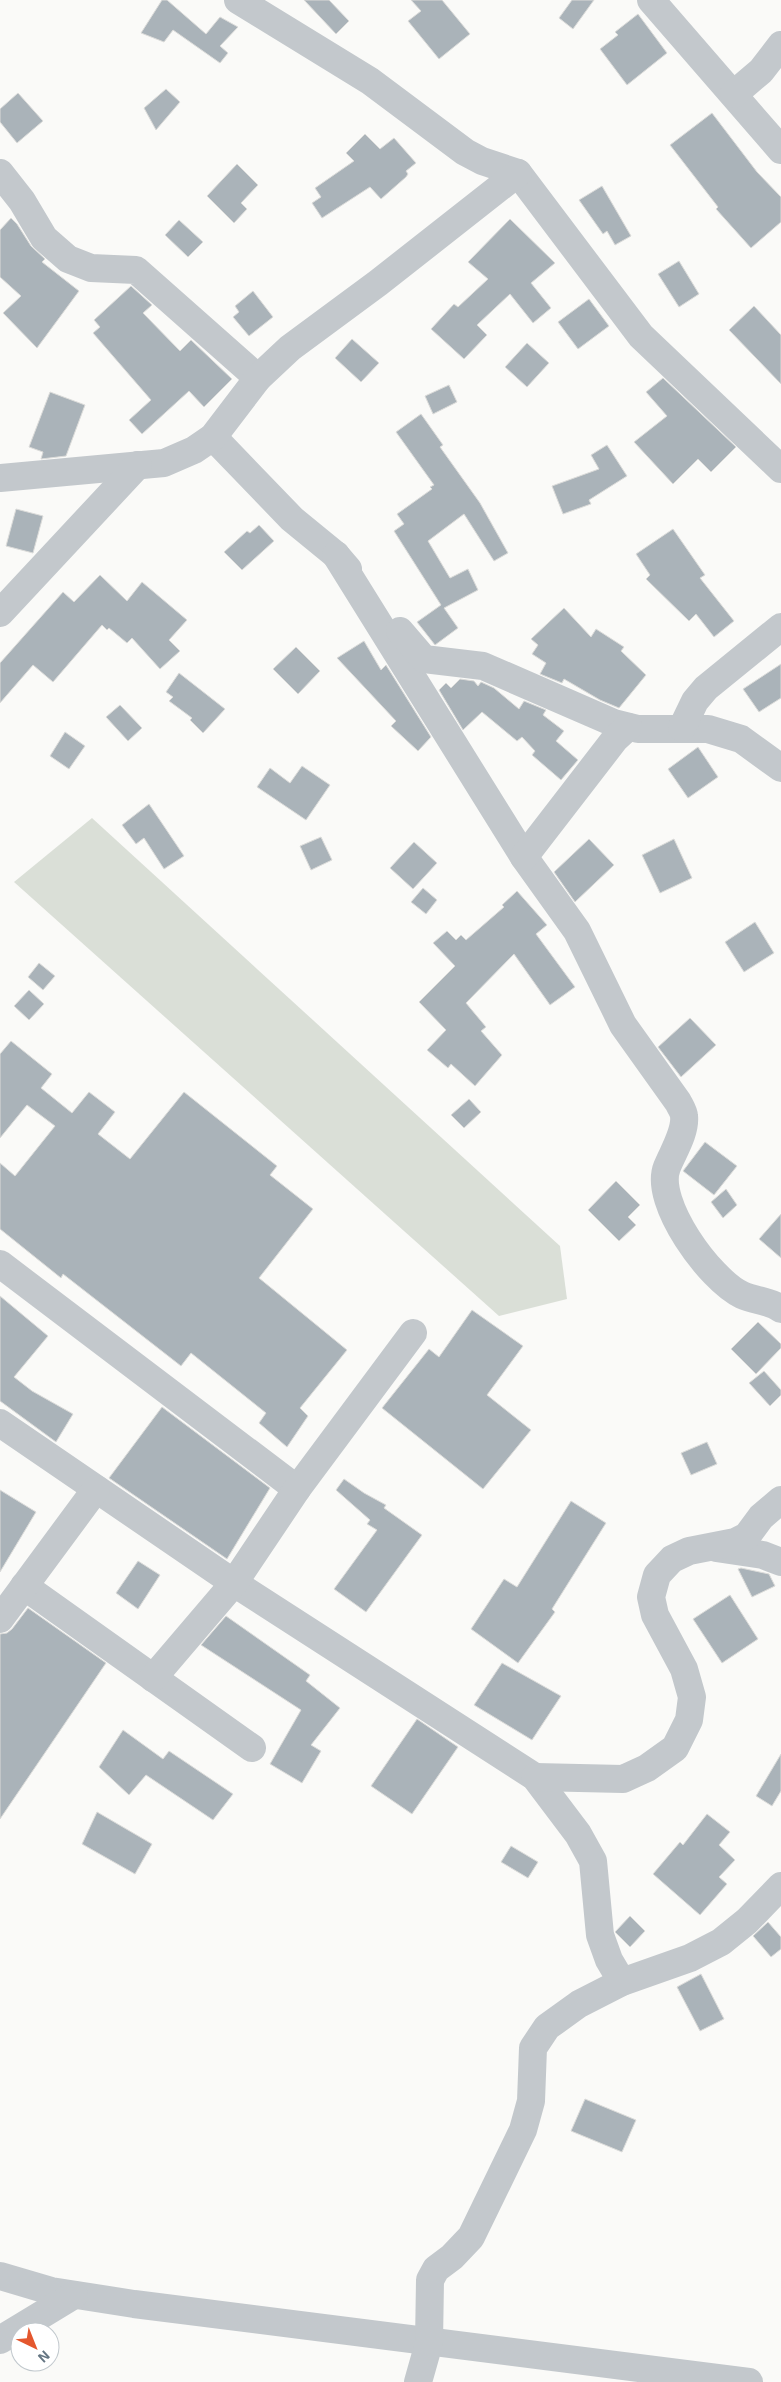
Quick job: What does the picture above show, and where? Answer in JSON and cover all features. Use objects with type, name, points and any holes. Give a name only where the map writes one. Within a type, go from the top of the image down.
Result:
[{"type":"street","points":[[238,0],[370,81],[482,162],[518,173],[641,336],[781,469]]},
{"type":"street","points":[[652,0],[781,150]]},
{"type":"street","points":[[734,94],[761,71],[781,45]]},
{"type":"street","points":[[0,173],[22,201],[44,238],[68,259],[91,268],[136,270],[258,378]]},
{"type":"street","points":[[0,478],[164,463],[194,450],[213,437],[258,378],[290,348],[378,283],[518,173]]},
{"type":"street","points":[[213,437],[292,519],[336,555],[424,659],[483,666],[614,723],[628,727],[638,729],[708,729],[741,739],[781,768]]},
{"type":"street","points":[[0,613],[138,465]]},
{"type":"street","points":[[336,555],[524,857],[577,931],[623,1026],[678,1102],[684,1116],[683,1128],[664,1175],[667,1197],[676,1218],[706,1266],[721,1281],[742,1295],[772,1303],[781,1309]]},
{"type":"street","points":[[682,728],[695,702],[706,688],[781,627]]},
{"type":"street","points":[[524,857],[615,739],[628,727]]},
{"type":"street","points":[[0,1264],[297,1489]]},
{"type":"street","points":[[153,1678],[234,1583],[297,1489],[413,1333]]},
{"type":"street","points":[[0,1423],[234,1583],[534,1777],[578,1834],[593,1861],[600,1935],[609,1960],[622,1982]]},
{"type":"street","points":[[0,1619],[96,1489]]},
{"type":"street","points":[[534,1777],[623,1779],[647,1768],[675,1748],[689,1720],[692,1698],[684,1670],[655,1615],[651,1598],[657,1576],[672,1560],[689,1551],[736,1542],[747,1536],[761,1517],[781,1500]]},
{"type":"street","points":[[710,1547],[763,1555],[781,1562]]},
{"type":"street","points":[[24,1586],[252,1748]]},
{"type":"street","points":[[418,2382],[429,2343],[430,2280],[436,2268],[452,2256],[471,2237],[522,2130],[531,2102],[533,2048],[547,2027],[579,2004],[622,1982],[690,1958],[721,1942],[747,1921],[781,1886]]},
{"type":"street","points":[[0,2276],[74,2295],[429,2343],[749,2382]]},
{"type":"street","points":[[0,2340],[74,2295]]},
{"type":"shaded area","points":[[92,818],[560,1246],[567,1299],[499,1316],[14,882]]},
{"type":"building","points":[[162,0],[167,0],[206,34],[220,17],[238,27],[220,46],[228,53],[220,63],[173,30],[164,42],[141,33]]},
{"type":"building","points":[[304,0],[329,0],[349,21],[336,34]]},
{"type":"building","points":[[411,0],[442,0],[470,34],[439,59],[408,21],[421,11]]},
{"type":"building","points":[[572,0],[594,0],[573,29],[559,18]]},
{"type":"building","points":[[638,14],[667,53],[627,85],[600,49],[618,35],[615,32]]},
{"type":"building","points":[[166,89],[180,102],[156,130],[144,108]]},
{"type":"building","points":[[18,93],[43,121],[17,143],[0,122],[0,109]]},
{"type":"building","points":[[712,113],[757,172],[781,197],[781,222],[751,248],[716,209],[718,207],[670,145]]},
{"type":"building","points":[[365,134],[380,149],[394,138],[416,163],[406,171],[408,174],[406,177],[381,199],[370,187],[322,218],[312,203],[321,197],[315,188],[354,161],[346,153]]},
{"type":"building","points":[[237,164],[258,185],[241,203],[247,209],[234,223],[207,196]]},
{"type":"building","points":[[602,186],[631,236],[615,245],[607,231],[603,234],[579,200]]},
{"type":"building","points":[[11,218],[31,246],[45,259],[42,262],[79,291],[37,348],[3,313],[21,296],[0,277],[0,230]]},
{"type":"building","points":[[510,219],[555,263],[531,283],[551,308],[533,323],[510,294],[477,325],[487,335],[464,359],[431,329],[454,304],[458,307],[488,279],[468,262]]},
{"type":"building","points":[[179,220],[203,242],[188,257],[165,235]]},
{"type":"building","points":[[679,261],[699,294],[679,307],[658,274]]},
{"type":"building","points":[[131,286],[152,305],[143,313],[180,351],[191,340],[232,379],[204,407],[189,391],[142,434],[129,420],[151,400],[93,333],[100,327],[94,320]]},
{"type":"building","points":[[253,291],[273,317],[249,336],[233,317],[239,312],[235,306]]},
{"type":"building","points":[[589,299],[609,326],[578,349],[558,322]]},
{"type":"building","points":[[754,306],[781,335],[781,384],[729,330]]},
{"type":"building","points":[[352,339],[379,363],[361,382],[335,358]]},
{"type":"building","points":[[527,343],[549,363],[527,387],[505,367]]},
{"type":"building","points":[[663,378],[736,447],[711,472],[698,459],[673,484],[634,442],[667,416],[646,392]]},
{"type":"building","points":[[449,385],[457,402],[433,414],[425,396]]},
{"type":"building","points":[[50,392],[85,405],[66,456],[41,459],[43,452],[29,447]]},
{"type":"building","points":[[421,414],[443,445],[440,447],[480,503],[508,553],[494,561],[464,514],[428,541],[450,578],[468,569],[478,590],[444,608],[458,628],[435,645],[417,622],[441,605],[394,531],[404,524],[397,514],[432,489],[430,487],[434,485],[396,432]]},
{"type":"building","points":[[607,445],[627,476],[589,500],[591,504],[563,514],[552,486],[599,469],[591,455]]},
{"type":"building","points":[[16,509],[43,516],[33,553],[6,546]]},
{"type":"building","points":[[259,525],[274,541],[242,570],[224,552],[247,531],[250,533]]},
{"type":"building","points":[[673,529],[705,575],[700,578],[734,621],[714,637],[696,614],[689,621],[646,579],[650,575],[636,554]]},
{"type":"building","points":[[100,575],[127,601],[142,582],[187,620],[169,640],[180,651],[160,669],[132,638],[127,643],[109,628],[107,630],[102,625],[53,682],[33,665],[0,703],[0,663],[63,592],[74,602]]},
{"type":"building","points":[[564,608],[591,637],[596,629],[624,647],[621,651],[646,675],[619,708],[600,700],[564,679],[562,683],[540,674],[546,663],[532,654],[538,645],[531,639]]},
{"type":"building","points":[[364,641],[381,670],[386,665],[431,737],[418,751],[391,726],[396,721],[337,658]]},
{"type":"building","points":[[296,647],[320,671],[298,694],[273,669]]},
{"type":"building","points":[[781,664],[781,698],[759,712],[743,689]]},
{"type":"building","points":[[179,673],[225,709],[203,733],[190,720],[192,718],[169,701],[173,697],[166,692]]},
{"type":"building","points":[[460,679],[474,681],[478,686],[481,682],[494,688],[519,709],[524,701],[546,710],[543,715],[564,731],[556,741],[578,760],[561,780],[532,755],[535,751],[522,737],[517,741],[482,712],[463,730],[439,690],[446,683],[451,688]]},
{"type":"building","points":[[120,705],[142,728],[128,741],[106,717]]},
{"type":"building","points":[[65,732],[85,746],[69,769],[50,756]]},
{"type":"building","points":[[698,747],[718,777],[688,798],[668,769]]},
{"type":"building","points":[[302,766],[330,785],[306,820],[257,787],[270,768],[290,783]]},
{"type":"building","points":[[149,804],[184,856],[164,869],[144,838],[136,844],[122,825]]},
{"type":"building","points":[[321,837],[332,860],[311,870],[300,846]]},
{"type":"building","points":[[589,839],[614,865],[575,902],[554,872]]},
{"type":"building","points":[[674,839],[692,878],[660,893],[642,855]]},
{"type":"building","points":[[414,842],[437,863],[413,889],[390,868]]},
{"type":"building","points":[[423,888],[437,900],[426,914],[411,902]]},
{"type":"building","points":[[517,891],[547,925],[536,934],[575,987],[550,1005],[514,954],[466,1003],[486,1027],[481,1031],[502,1055],[475,1086],[451,1064],[448,1068],[427,1050],[446,1030],[419,1002],[455,966],[433,943],[447,931],[456,940],[461,935],[466,940],[504,907],[502,905]]},
{"type":"building","points":[[755,922],[774,953],[744,972],[725,942]]},
{"type":"building","points":[[39,963],[55,976],[43,990],[28,977]]},
{"type":"building","points":[[29,990],[44,1004],[29,1020],[14,1006]]},
{"type":"building","points":[[690,1018],[716,1045],[681,1077],[658,1047]]},
{"type":"building","points":[[11,1041],[52,1074],[41,1088],[72,1113],[89,1092],[115,1112],[98,1134],[130,1159],[184,1092],[277,1166],[270,1175],[313,1209],[259,1278],[347,1350],[300,1408],[308,1416],[287,1447],[259,1423],[266,1413],[191,1353],[181,1366],[63,1274],[61,1278],[0,1229],[0,1163],[15,1176],[55,1126],[27,1105],[0,1138],[0,1054]]},
{"type":"building","points":[[469,1099],[481,1112],[464,1128],[451,1115]]},
{"type":"building","points":[[705,1142],[737,1166],[714,1195],[683,1171]]},
{"type":"building","points":[[616,1181],[640,1205],[628,1217],[636,1225],[619,1241],[588,1210]]},
{"type":"building","points":[[726,1189],[737,1205],[723,1218],[711,1202]]},
{"type":"building","points":[[781,1214],[781,1258],[759,1239]]},
{"type":"building","points":[[0,1296],[48,1336],[14,1377],[32,1391],[73,1414],[56,1442],[0,1401]]},
{"type":"building","points":[[472,1310],[523,1346],[487,1395],[531,1430],[483,1489],[382,1408],[429,1349],[439,1357]]},
{"type":"building","points":[[758,1322],[781,1344],[781,1348],[756,1374],[731,1349]]},
{"type":"building","points":[[764,1371],[781,1390],[781,1395],[770,1406],[749,1383]]},
{"type":"building","points":[[162,1407],[270,1488],[227,1559],[109,1478]]},
{"type":"building","points":[[707,1442],[717,1464],[691,1475],[681,1453]]},
{"type":"building","points":[[344,1479],[386,1505],[384,1508],[422,1535],[366,1612],[334,1589],[377,1530],[367,1524],[370,1520],[336,1490]]},
{"type":"building","points":[[0,1490],[36,1512],[0,1572]]},
{"type":"building","points":[[571,1501],[606,1523],[552,1609],[555,1612],[518,1663],[471,1629],[504,1579],[517,1587]]},
{"type":"building","points":[[138,1561],[160,1575],[138,1609],[116,1593]]},
{"type":"building","points":[[738,1569],[769,1574],[775,1586],[752,1597]]},
{"type":"building","points":[[730,1595],[758,1639],[722,1663],[693,1619]]},
{"type":"building","points":[[28,1608],[106,1663],[0,1819],[0,1634],[7,1633],[12,1629]]},
{"type":"building","points":[[226,1616],[310,1675],[306,1681],[340,1708],[311,1745],[321,1751],[302,1783],[270,1764],[301,1710],[201,1645]]},
{"type":"building","points":[[502,1663],[561,1696],[532,1740],[474,1705]]},
{"type":"building","points":[[417,1719],[458,1747],[412,1814],[371,1786]]},
{"type":"building","points":[[123,1730],[163,1759],[169,1751],[233,1794],[213,1820],[146,1775],[129,1795],[99,1767]]},
{"type":"building","points":[[781,1754],[781,1791],[772,1806],[756,1796]]},
{"type":"building","points":[[97,1812],[152,1844],[135,1874],[82,1844]]},
{"type":"building","points":[[707,1814],[730,1832],[719,1845],[735,1860],[719,1877],[727,1884],[700,1915],[653,1874],[680,1842],[683,1845]]},
{"type":"building","points":[[511,1846],[538,1862],[528,1878],[501,1862]]},
{"type":"building","points":[[630,1916],[645,1931],[630,1947],[615,1932]]},
{"type":"building","points":[[768,1922],[781,1937],[781,1949],[771,1957],[753,1936]]},
{"type":"building","points":[[701,1974],[724,2019],[700,2031],[677,1987]]},
{"type":"building","points":[[585,2099],[636,2120],[622,2152],[571,2131]]}]
